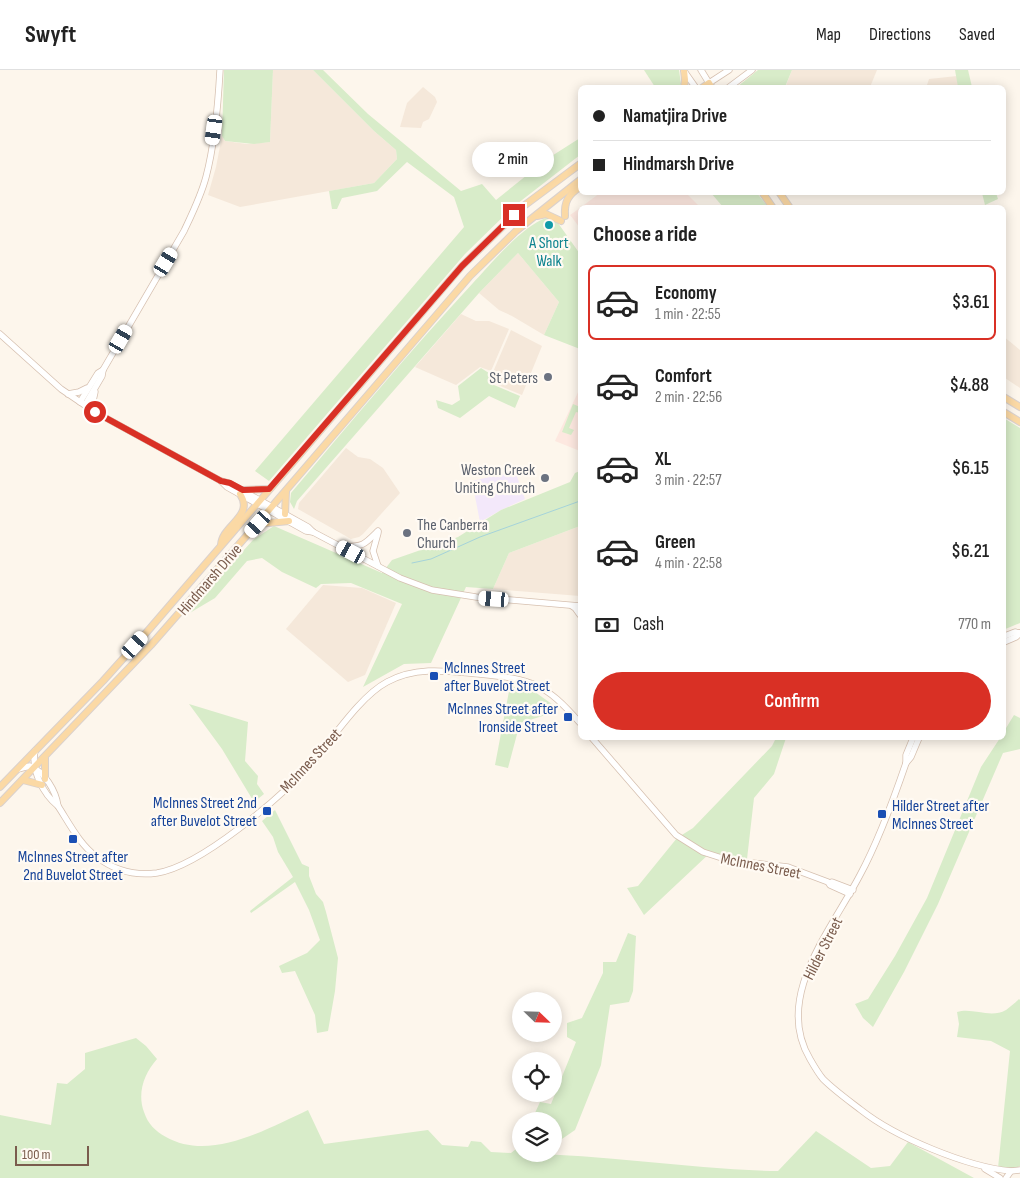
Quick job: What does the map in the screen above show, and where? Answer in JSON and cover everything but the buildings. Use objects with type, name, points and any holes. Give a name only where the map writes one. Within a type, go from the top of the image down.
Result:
[{"type":"main road","points":[[684,70],[684,85]]},
{"type":"main road","name":"Hindmarsh Drive","points":[[0,787],[109,674],[473,254],[525,205],[578,165]]},
{"type":"main road","name":"Hindmarsh Drive","points":[[0,803],[45,758],[150,645],[258,524],[470,276],[516,231],[578,182]]},
{"type":"main road","points":[[532,218],[545,214],[563,219],[566,200],[578,189]]},
{"type":"main road","points":[[1006,398],[1020,407]]},
{"type":"main road","points":[[1006,413],[1020,422]]},
{"type":"main road","points":[[221,546],[221,538],[242,514],[244,506],[242,492],[269,489]]},
{"type":"main road","points":[[286,491],[286,514]]},
{"type":"main road","points":[[258,524],[289,521]]},
{"type":"main road","points":[[23,780],[43,782],[45,758]]},
{"type":"street","points":[[83,404],[94,385],[98,373],[103,370],[184,231],[195,208],[206,178],[212,146],[220,70]]},
{"type":"street","points":[[684,70],[694,85]]},
{"type":"street","points":[[701,70],[711,85],[729,70]]},
{"type":"street","points":[[732,85],[752,70]]},
{"type":"street","points":[[2,338],[68,394],[95,412],[259,502],[286,514],[313,532],[413,584],[458,595],[578,606]]},
{"type":"street","points":[[68,394],[85,390],[94,385]]},
{"type":"street","points":[[94,385],[95,412]]},
{"type":"street","points":[[271,508],[306,531],[313,532]]},
{"type":"street","points":[[342,547],[357,547],[366,544],[378,531],[373,550],[378,566]]},
{"type":"street","points":[[571,606],[578,612]]},
{"type":"street","points":[[1006,635],[1015,632],[1020,633]]},
{"type":"street","points":[[1006,641],[1020,633]]},
{"type":"street","name":"McInnes Street","points":[[35,751],[35,768],[52,801],[58,806],[84,845],[102,861],[121,870],[131,873],[158,873],[177,868],[195,858],[259,812],[309,766],[371,693],[396,678],[416,671],[445,670],[507,676],[528,681],[552,694],[578,721]]},
{"type":"street","name":"McInnes Street","points":[[594,740],[676,835],[691,845],[703,852],[728,860],[788,867],[852,892]]},
{"type":"street","name":"Hilder Street","points":[[913,740],[906,756],[906,763],[890,808],[862,873],[813,958],[802,986],[798,1021],[801,1038],[807,1053],[822,1078],[867,1115],[905,1137],[980,1166],[1000,1178]]},
{"type":"street","name":"Hilder Street","points":[[906,763],[911,757],[918,740]]},
{"type":"street","points":[[16,771],[30,766],[35,768]]},
{"type":"street","name":"Hilder Street","points":[[980,1166],[1017,1169]]},
{"type":"street","points":[[1006,1178],[1017,1169]]},
{"type":"shaded area","points":[[273,70],[313,70],[374,131],[396,150],[397,159],[374,183],[240,207],[208,195],[222,136],[225,141],[247,144],[270,142]]},
{"type":"shaded area","points":[[792,70],[877,70],[871,85],[786,85]]},
{"type":"shaded area","points":[[957,76],[959,85],[927,85],[929,79]]},
{"type":"shaded area","points":[[423,87],[435,97],[437,102],[429,119],[423,122],[421,128],[400,127],[407,103]]},
{"type":"shaded area","points":[[597,195],[688,195],[698,205],[584,205]]},
{"type":"shaded area","points":[[578,209],[578,225],[570,215]]},
{"type":"shaded area","points":[[518,253],[559,302],[544,335],[499,310],[479,293]]},
{"type":"shaded area","points":[[461,314],[476,321],[489,321],[509,329],[491,371],[480,367],[456,385],[415,367]]},
{"type":"shaded area","points":[[511,330],[542,346],[522,395],[498,385],[493,372]]},
{"type":"shaded area","points":[[1006,338],[1020,350],[1020,388],[1006,379]]},
{"type":"shaded area","points":[[578,392],[578,450],[555,441]]},
{"type":"shaded area","points":[[346,448],[358,457],[370,459],[383,468],[400,493],[363,534],[351,539],[298,509],[299,503]]},
{"type":"shaded area","points":[[515,471],[525,499],[480,522],[472,481]]},
{"type":"shaded area","points":[[578,527],[578,596],[493,589],[509,553]]},
{"type":"shaded area","points":[[323,585],[362,588],[396,603],[365,675],[348,682],[286,629]]},
{"type":"green space","points":[[224,70],[273,70],[270,142],[254,144],[225,141],[222,136]]},
{"type":"green space","points":[[313,70],[323,70],[368,114],[461,191],[482,184],[496,200],[547,159],[578,139],[578,157],[513,207],[465,254],[269,481],[255,471],[464,227],[454,197],[407,162],[377,191],[342,198],[337,209],[332,209],[329,191],[374,183],[397,159],[396,150],[374,131]]},
{"type":"green space","points":[[644,70],[679,70],[680,85],[654,85]]},
{"type":"green space","points":[[758,70],[792,70],[786,85],[739,85]]},
{"type":"green space","points":[[955,70],[968,70],[972,85],[958,85]]},
{"type":"green space","points":[[713,195],[759,195],[766,205],[721,205]]},
{"type":"green space","points":[[982,195],[997,195],[998,199],[985,205]]},
{"type":"green space","points":[[546,218],[558,223],[578,251],[578,348],[544,335],[559,302],[518,253],[479,293],[297,501],[294,509],[290,502],[291,493],[450,309],[517,237],[537,222]]},
{"type":"green space","points":[[481,368],[492,375],[494,385],[520,396],[515,408],[489,396],[460,418],[438,408],[436,400],[452,405],[460,400],[458,386]]},
{"type":"green space","points":[[573,404],[578,406],[578,412],[576,412],[569,428],[574,430],[571,435],[562,432]]},
{"type":"green space","points":[[1006,419],[1020,428],[1020,623],[1006,629]]},
{"type":"green space","points":[[578,472],[578,527],[509,553],[493,589],[466,587],[431,663],[404,664],[363,687],[402,604],[351,583],[321,584],[316,588],[282,572],[262,558],[247,561],[215,598],[183,617],[253,540],[274,526],[382,573],[392,560],[458,537],[501,510],[570,482],[575,473]]},
{"type":"green space","points":[[510,686],[535,692],[556,707],[549,714],[520,723],[508,768],[495,765]]},
{"type":"green space","points":[[189,704],[248,722],[245,761],[258,776],[257,784],[264,794],[254,802],[222,749]]},
{"type":"green space","points":[[1014,715],[1020,718],[1020,749],[1003,753],[938,904],[904,972],[873,1027],[863,1018],[855,1004],[868,999],[895,956],[927,898],[981,767],[999,740],[1006,740],[1006,728]]},
{"type":"green space","points":[[775,740],[785,740],[774,774],[754,798],[747,859],[728,857],[711,852],[644,915],[627,888],[638,886],[677,838],[693,828],[772,746]]},
{"type":"green space","points":[[275,810],[302,864],[309,867],[309,876],[316,894],[323,902],[338,958],[335,991],[328,1031],[317,1033],[315,1015],[295,971],[282,973],[279,966],[307,953],[320,940],[309,910],[295,882],[251,913],[250,911],[293,877],[278,852],[273,837],[262,821]]},
{"type":"green space","points":[[628,933],[636,936],[633,991],[629,1002],[610,1005],[601,1065],[575,1130],[562,1139],[562,1112],[535,1112],[540,1102],[551,1104],[552,1102],[562,1102],[562,1077],[576,1042],[567,1037],[567,1023],[582,1018],[603,973],[603,962],[616,962]]},
{"type":"green space","points":[[1019,999],[1020,1166],[1008,1171],[998,1168],[1010,1051],[991,1041],[957,1037],[959,1024],[957,1012],[1000,1012],[1006,1010]]},
{"type":"green space","points":[[136,1038],[146,1046],[157,1059],[148,1071],[143,1084],[141,1098],[146,1116],[152,1127],[158,1132],[183,1144],[201,1146],[238,1140],[275,1126],[308,1110],[324,1144],[428,1130],[442,1145],[468,1147],[471,1141],[481,1142],[491,1152],[512,1152],[512,1162],[562,1162],[562,1156],[714,1168],[778,1171],[816,1131],[871,1168],[890,1166],[908,1142],[974,1178],[0,1178],[0,1115],[51,1125],[57,1083],[67,1084],[85,1069],[85,1053]]},
{"type":"waterway","points":[[412,563],[431,559],[480,537],[578,502]]},
{"type":"place","name":"A Short Walk","points":[[549,225]]},
{"type":"place","name":"St Peters","points":[[548,377]]},
{"type":"place","name":"Weston Creek Uniting Church","points":[[545,478]]},
{"type":"place","name":"The Canberra Church","points":[[407,533]]},
{"type":"place","name":"McInnes Street after Buvelot Street","points":[[434,676]]},
{"type":"place","name":"McInnes Street after Ironside Street","points":[[568,717]]},
{"type":"place","name":"McInnes Street 2nd after Buvelot Street","points":[[267,811]]},
{"type":"place","name":"Hilder Street after McInnes Street","points":[[882,814]]},
{"type":"place","name":"McInnes Street after 2nd Buvelot Street","points":[[73,839]]},
{"type":"route","points":[[95,412],[221,481],[230,483],[243,490],[269,489],[462,266],[514,215]]}]
